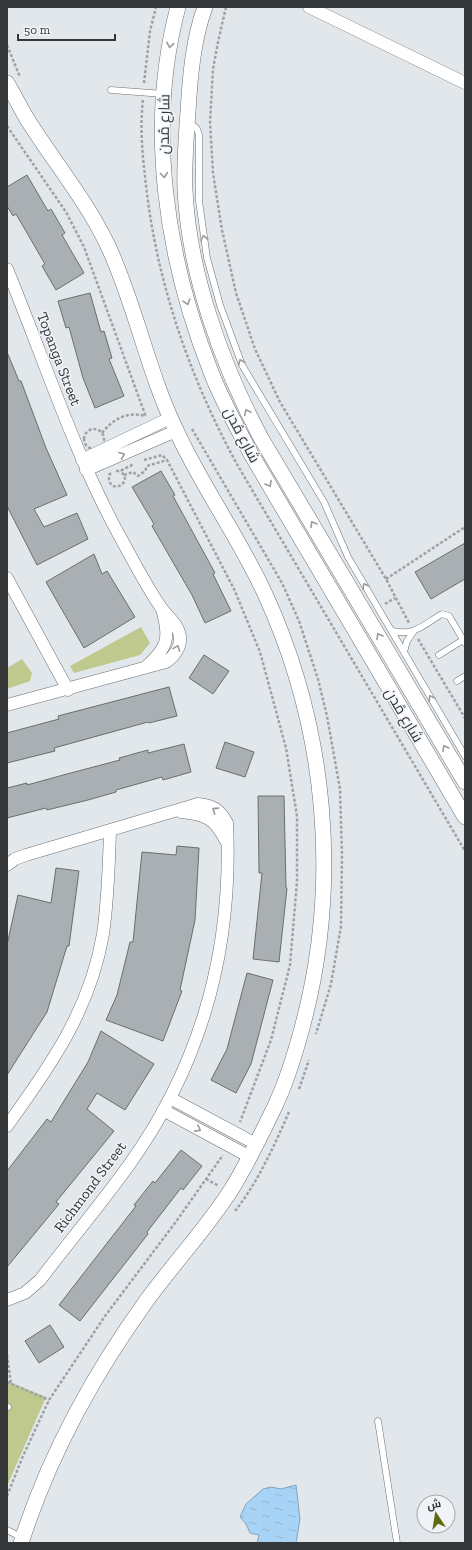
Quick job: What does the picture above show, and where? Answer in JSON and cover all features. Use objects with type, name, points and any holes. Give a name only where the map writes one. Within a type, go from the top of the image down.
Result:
[{"type":"street","name":"شارع مُدن","points":[[178,7],[168,56],[164,94],[162,132],[164,170],[167,207],[173,244],[183,288],[196,331],[211,373],[251,454],[465,817]]},
{"type":"street","name":"شارع مُدن","points":[[205,7],[195,48],[190,81],[185,191],[189,226],[204,296],[223,354],[234,383],[261,438],[465,782]]},
{"type":"street","points":[[309,7],[465,83]]},
{"type":"street","points":[[7,83],[26,118],[93,217],[111,252],[125,289],[159,392],[178,424],[200,478],[239,545],[264,592],[285,640],[301,690],[312,734],[321,794],[324,846],[324,898],[319,950],[309,1001],[296,1051],[278,1100],[230,1192],[149,1297],[89,1388],[63,1436],[41,1485],[22,1541]]},
{"type":"street","name":"Topanga Street","points":[[7,269],[84,465],[124,543],[162,610],[168,632],[167,641],[158,656],[146,667],[7,706]]},
{"type":"street","points":[[84,465],[146,430],[178,424]]},
{"type":"street","points":[[84,465],[151,442],[178,424]]},
{"type":"street","points":[[7,578],[68,690]]},
{"type":"street","name":"Richmond Street","points":[[7,865],[15,859],[21,857],[198,804],[216,808],[223,815],[227,823],[227,896],[221,949],[209,1000],[197,1036],[170,1098],[129,1164],[40,1280],[25,1293],[7,1300]]},
{"type":"street","points":[[7,1126],[65,1041],[81,1007],[94,972],[102,935],[107,898],[110,831]]},
{"type":"street","points":[[170,1098],[253,1150]]},
{"type":"street","points":[[163,1110],[253,1150]]},
{"type":"street","name":"Richmond Street","points":[[7,1307],[18,1306],[30,1298],[35,1292],[40,1280]]},
{"type":"lane","points":[[111,90],[164,94]]},
{"type":"lane","points":[[188,120],[193,124],[199,134],[199,201],[207,258],[220,306],[236,350],[250,379],[324,502],[343,547],[465,756]]},
{"type":"lane","points":[[392,631],[403,633],[414,631],[442,614],[446,614],[449,616],[464,642],[440,655]]},
{"type":"lane","points":[[404,652],[407,641],[414,631]]},
{"type":"lane","points":[[457,681],[465,676]]},
{"type":"lane","points":[[378,1421],[397,1543]]},
{"type":"lane","points":[[7,1530],[22,1541]]},
{"type":"path","points":[[226,7],[213,69],[210,96],[210,130],[213,173],[222,230],[236,293],[255,349],[280,402],[386,579],[394,598],[465,718]]},
{"type":"path","points":[[7,126],[66,212],[84,247],[146,416],[146,430]]},
{"type":"path","points":[[102,433],[109,424],[119,418],[130,414],[146,416]]},
{"type":"path","points":[[178,424],[282,583],[299,621],[318,679],[327,716],[340,788],[342,856],[341,926],[331,984],[314,1041]]},
{"type":"path","points":[[91,429],[102,433],[104,441],[100,447],[92,449],[85,445],[84,439],[86,433],[91,429]]},
{"type":"path","points":[[124,475],[133,472],[138,476],[145,471],[147,466],[167,460],[151,442]]},
{"type":"path","points":[[120,471],[140,461],[162,455]]},
{"type":"path","points":[[114,470],[120,471],[124,475],[125,480],[122,485],[117,487],[108,481],[109,475],[114,470]]},
{"type":"path","points":[[386,579],[465,527]]},
{"type":"path","points":[[298,1091],[304,1077],[310,1055]]},
{"type":"path","points":[[231,1216],[244,1199],[276,1142],[292,1106]]},
{"type":"path","points":[[7,1355],[11,1384]]},
{"type":"path","points":[[7,1382],[49,1400]]},
{"type":"green space","points":[[141,627],[150,643],[140,655],[74,673],[70,666]]},
{"type":"green space","points":[[22,659],[32,673],[30,681],[7,689],[7,668]]},
{"type":"green space","points":[[7,1381],[46,1397],[7,1486]]},
{"type":"water","points":[[296,1485],[300,1519],[296,1543],[257,1543],[259,1535],[250,1533],[246,1524],[240,1517],[246,1504],[263,1489],[271,1487],[281,1489]]},
{"type":"building","points":[[27,175],[48,211],[51,209],[65,233],[62,235],[84,273],[56,290],[42,266],[45,264],[16,214],[13,216],[7,206],[7,187]]},
{"type":"building","points":[[90,293],[101,332],[104,331],[112,358],[109,359],[124,396],[95,408],[83,378],[69,327],[66,328],[58,301]]},
{"type":"building","points":[[7,352],[19,381],[21,381],[46,448],[67,495],[34,509],[44,527],[77,513],[88,539],[37,565],[7,506]]},
{"type":"building","points":[[161,471],[215,573],[213,574],[231,611],[205,623],[192,595],[152,526],[154,524],[132,487]]},
{"type":"building","points":[[465,543],[465,579],[431,599],[415,572]]},
{"type":"building","points":[[94,554],[102,574],[107,571],[135,617],[84,648],[46,582]]},
{"type":"building","points":[[204,655],[229,671],[213,694],[189,678]]},
{"type":"building","points":[[169,687],[177,716],[148,722],[54,748],[55,751],[7,763],[7,733],[59,719],[58,716]]},
{"type":"building","points":[[225,742],[254,752],[245,777],[216,768]]},
{"type":"building","points":[[184,744],[191,772],[163,780],[162,777],[116,790],[116,792],[88,800],[47,810],[46,808],[7,818],[7,788],[27,783],[27,785],[120,760],[119,758],[148,750],[148,753]]},
{"type":"building","points":[[258,796],[284,796],[287,888],[279,962],[253,959],[262,873],[259,873]]},
{"type":"building","points":[[177,846],[199,848],[195,920],[180,990],[182,991],[163,1041],[106,1020],[117,995],[130,942],[133,942],[142,852],[176,855]]},
{"type":"building","points":[[56,868],[79,871],[69,946],[67,946],[47,1012],[7,1075],[7,945],[18,895],[51,903]]},
{"type":"building","points":[[247,973],[273,980],[251,1064],[236,1093],[211,1080],[227,1049]]},
{"type":"building","points":[[101,1031],[154,1064],[125,1110],[97,1093],[87,1109],[114,1131],[56,1202],[59,1204],[7,1267],[7,1171],[47,1119],[51,1122],[88,1062]]},
{"type":"building","points":[[181,1150],[202,1166],[183,1190],[181,1188],[147,1232],[148,1234],[80,1321],[59,1305],[136,1206],[134,1205],[153,1181],[155,1183]]},
{"type":"building","points":[[50,1325],[64,1347],[39,1363],[25,1341]]}]
